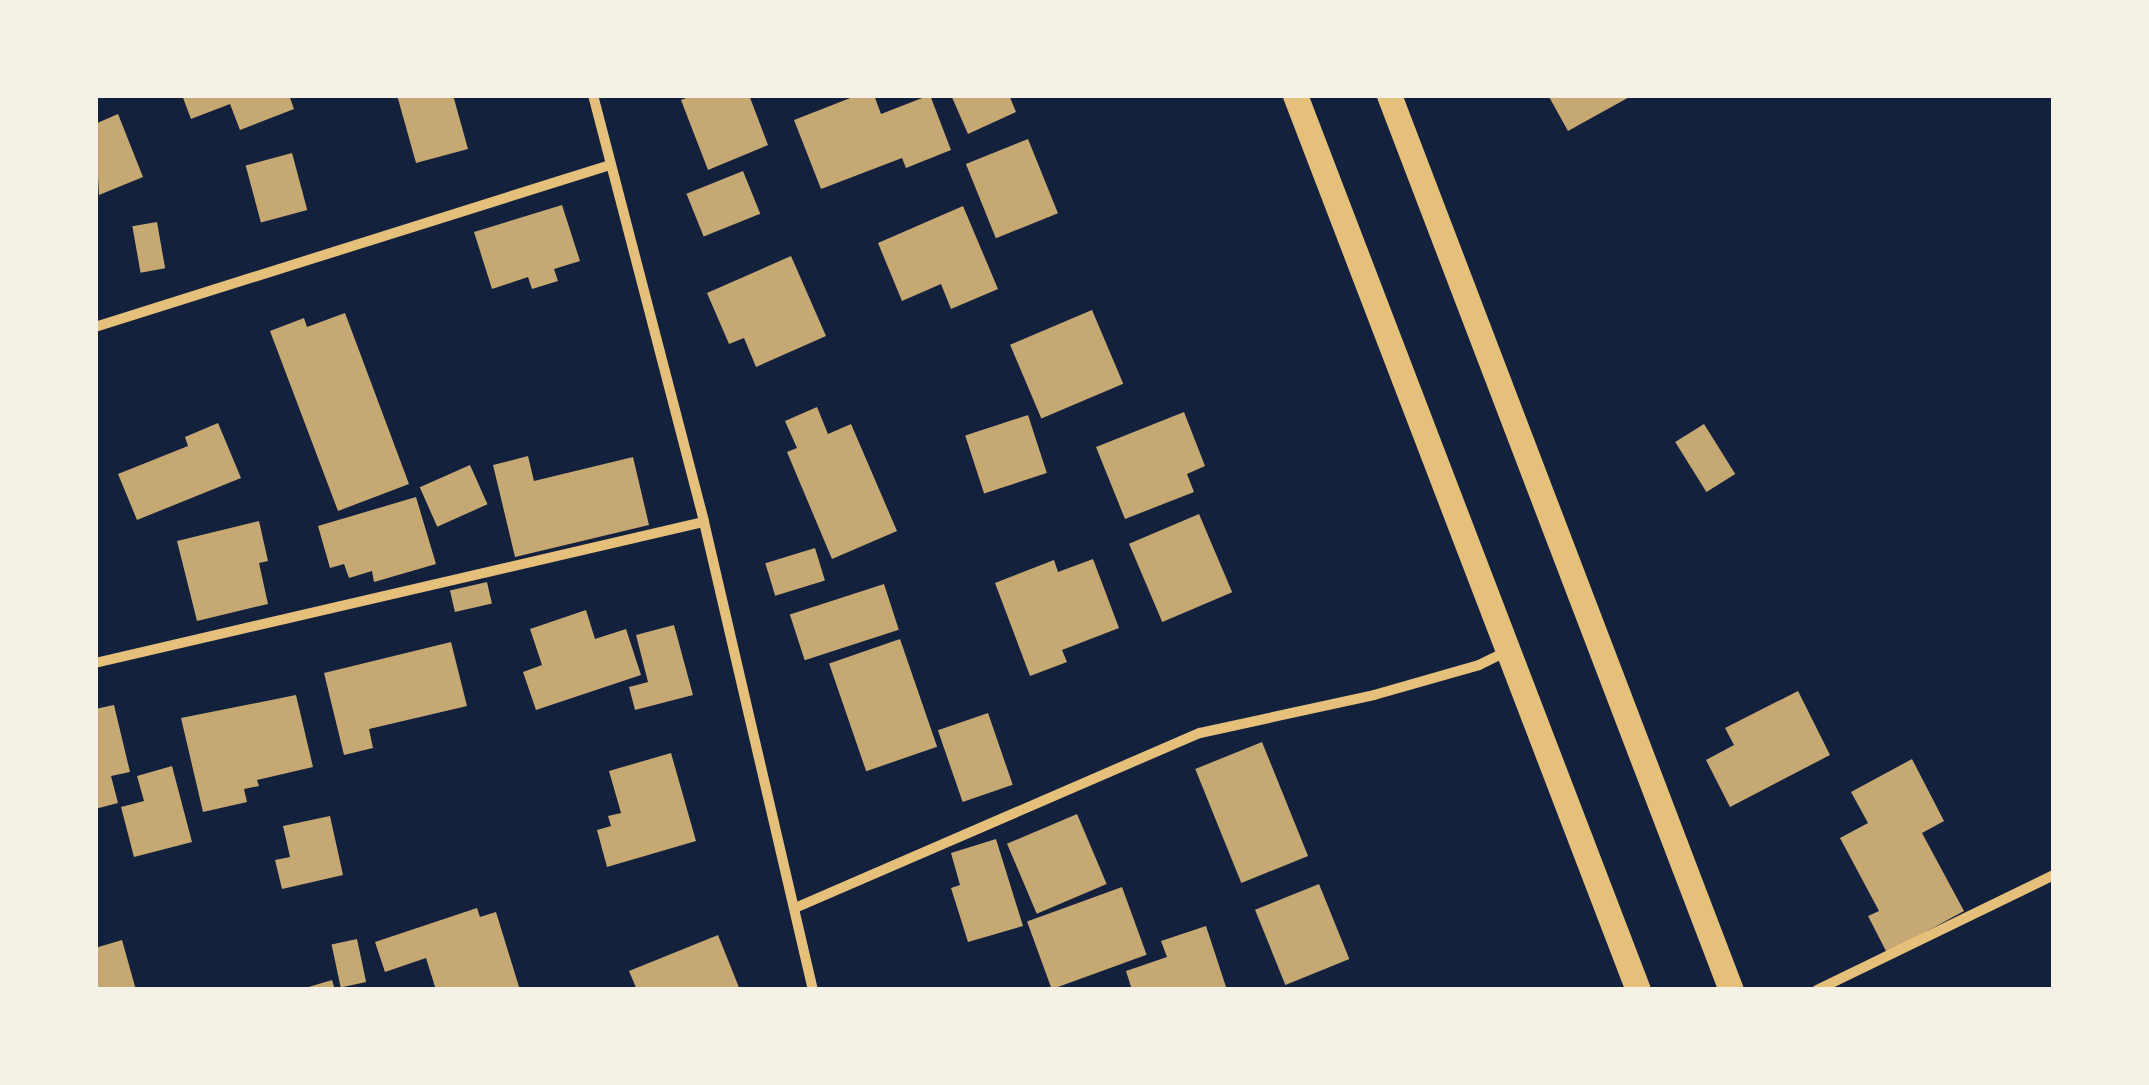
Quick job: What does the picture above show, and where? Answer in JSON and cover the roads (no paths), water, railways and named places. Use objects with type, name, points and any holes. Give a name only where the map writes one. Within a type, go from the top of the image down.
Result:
[{"type":"main road","points":[[1296,95],[1638,990]]},
{"type":"main road","points":[[1389,95],[1732,990]]},
{"type":"street","points":[[593,95],[704,522],[812,990]]},
{"type":"street","points":[[95,327],[610,165]]},
{"type":"street","points":[[95,663],[704,522]]},
{"type":"street","points":[[795,908],[1200,733],[1374,695],[1478,665],[1508,651]]},
{"type":"street","points":[[1816,990],[2054,876]]}]
